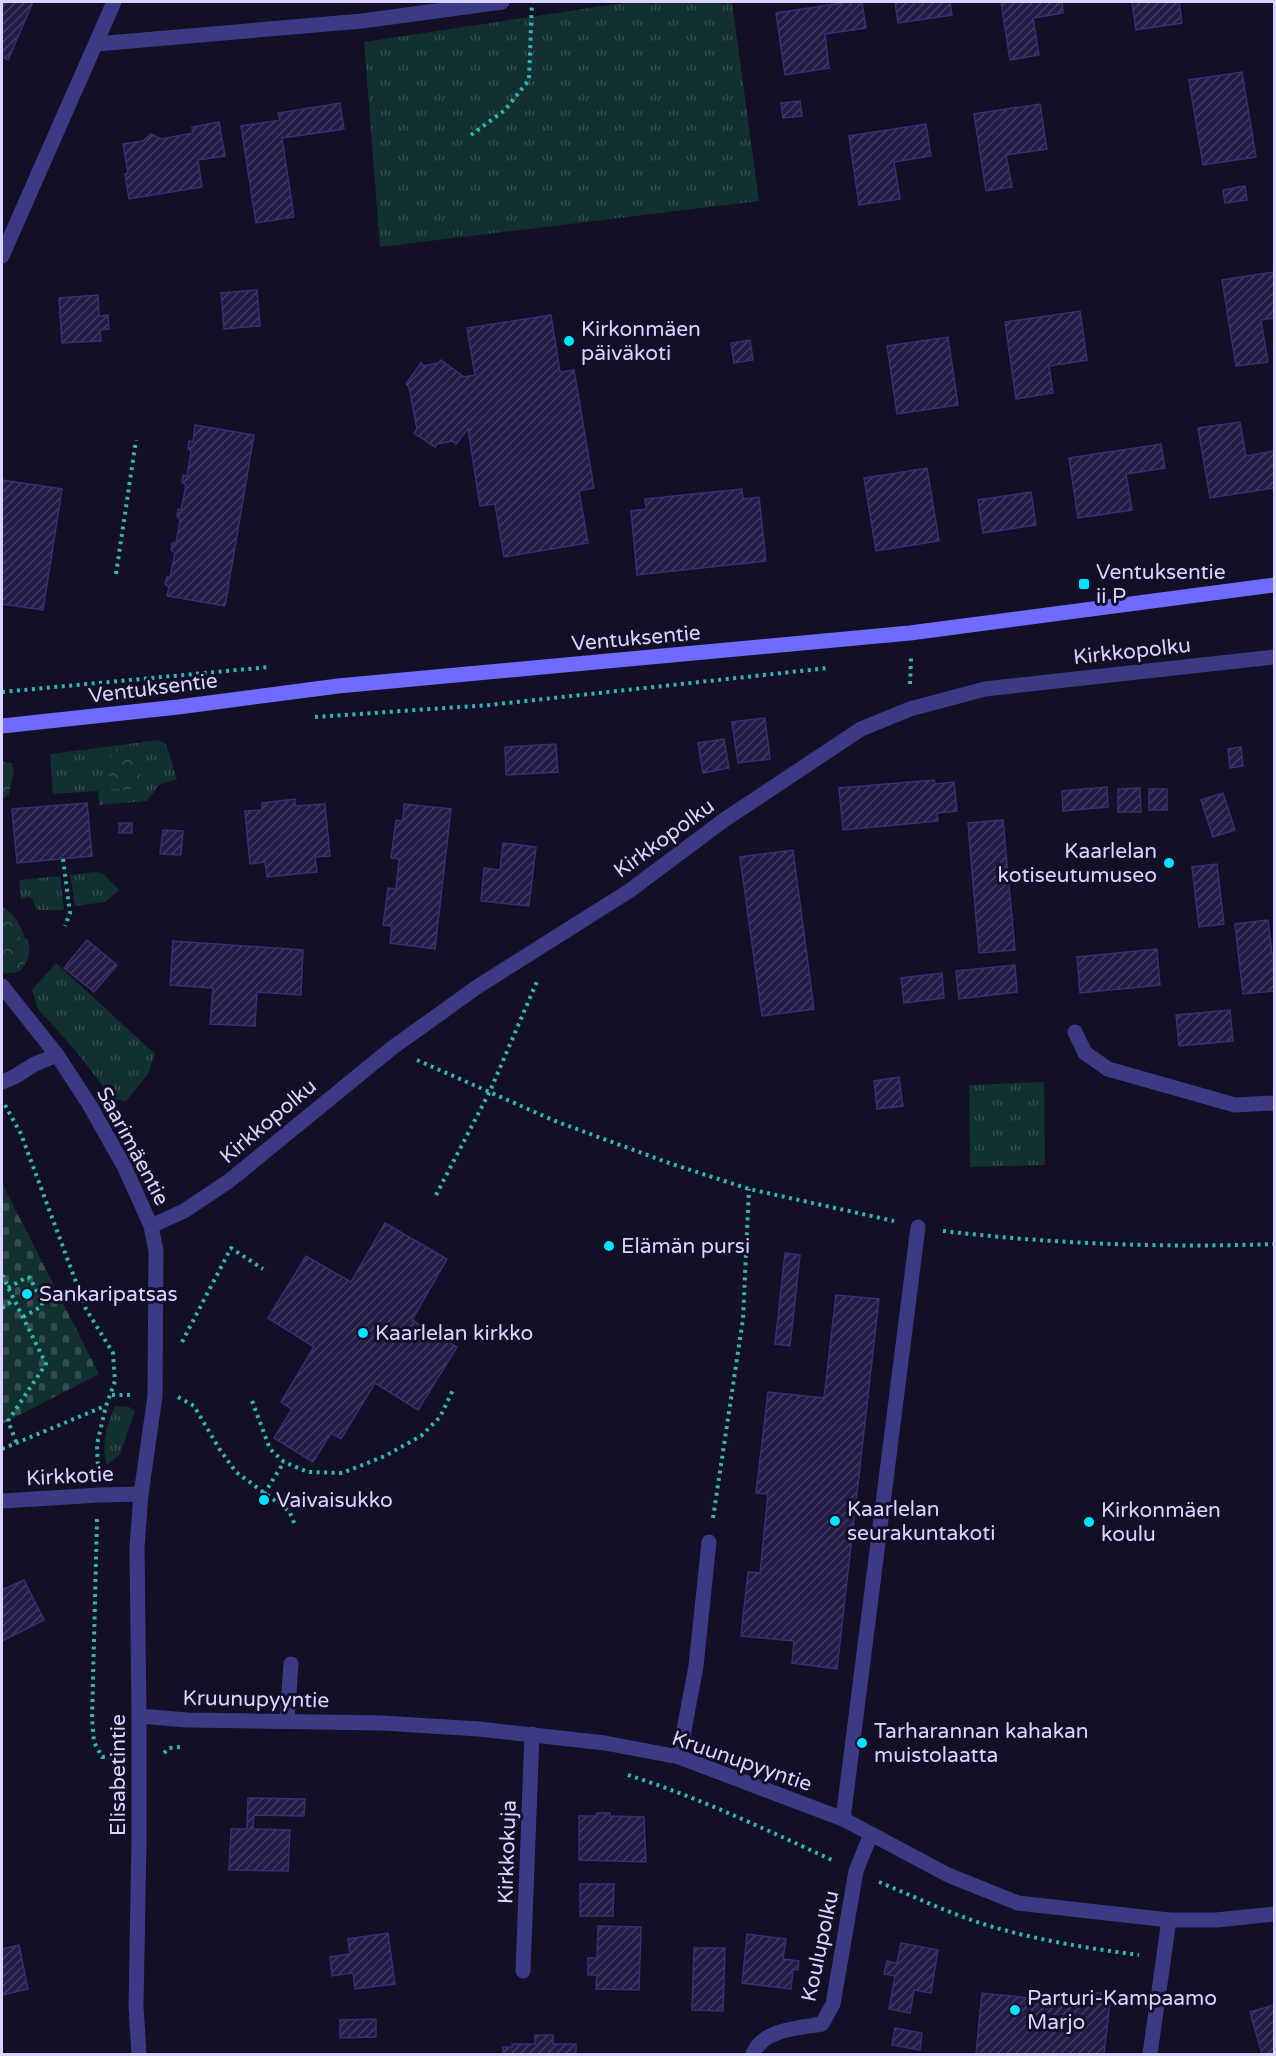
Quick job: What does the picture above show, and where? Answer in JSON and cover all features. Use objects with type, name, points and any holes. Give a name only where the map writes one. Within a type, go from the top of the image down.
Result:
[{"type":"main road","name":"Ventuksentie","points":[[2,726],[178,707],[338,686],[910,633],[1275,585]]},
{"type":"street","points":[[2,256],[114,2]]},
{"type":"street","points":[[96,44],[362,21],[502,2]]},
{"type":"street","name":"Kirkkopolku","points":[[151,1226],[183,1211],[229,1181],[392,1048],[477,987],[629,891],[724,820],[861,729],[910,709],[985,689],[1275,657]]},
{"type":"street","name":"Saarimäentie","points":[[2,986],[57,1055],[89,1104],[124,1166],[151,1226],[156,1251],[155,1396],[141,1494]]},
{"type":"street","points":[[1075,1032],[1085,1053],[1108,1069],[1235,1105],[1275,1103]]},
{"type":"street","points":[[2,1082],[34,1064],[57,1055]]},
{"type":"street","points":[[843,1819],[918,1227]]},
{"type":"street","name":"Kirkkotie","points":[[2,1501],[141,1494]]},
{"type":"street","name":"Elisabetintie","points":[[138,2055],[136,2007],[139,1716],[136,1547],[141,1494]]},
{"type":"street","points":[[680,1757],[696,1666],[709,1542]]},
{"type":"street","points":[[287,1720],[291,1664]]},
{"type":"street","name":"Kruunupyyntie","points":[[139,1716],[187,1720],[382,1723],[532,1734],[605,1743],[680,1757],[843,1819],[948,1875],[1018,1903],[1169,1920],[1216,1920],[1275,1914]]},
{"type":"street","name":"Kirkkokuja","points":[[523,1971],[532,1734]]},
{"type":"street","name":"Koulupolku","points":[[753,2055],[756,2046],[767,2036],[822,2024],[832,2004],[856,1871],[871,1834]]},
{"type":"street","points":[[1150,2055],[1169,1920]]},
{"type":"path","points":[[471,135],[505,110],[529,80],[531,2]]},
{"type":"path","points":[[116,574],[136,440]]},
{"type":"path","points":[[2,692],[279,666]]},
{"type":"path","points":[[63,859],[70,913],[65,926]]},
{"type":"path","points":[[436,1195],[490,1091],[556,937]]},
{"type":"path","points":[[392,1048],[555,1121],[669,1163],[749,1189],[918,1227],[1017,1240],[1222,1245],[1275,1244]]},
{"type":"path","points":[[2,1099],[21,1134],[86,1309],[113,1353],[115,1381],[97,1444],[99,1495],[92,1719],[94,1742],[102,1757],[138,1754]]},
{"type":"path","points":[[709,1542],[743,1319],[749,1189]]},
{"type":"path","points":[[182,1352],[182,1341],[231,1248],[263,1269]]},
{"type":"path","points":[[2,1275],[46,1364],[8,1421],[17,1444]]},
{"type":"path","points":[[8,1287],[27,1277],[30,1278],[42,1301],[42,1306],[23,1317]]},
{"type":"path","points":[[2,1308],[14,1300]]},
{"type":"path","points":[[179,1397],[180,1386]]},
{"type":"path","points":[[252,1401],[265,1430],[270,1449],[284,1462],[308,1472],[342,1473],[385,1456],[421,1436],[440,1417],[453,1390]]},
{"type":"path","points":[[112,1395],[179,1397],[194,1406],[236,1472],[289,1511],[296,1527]]},
{"type":"path","points":[[2,1449],[106,1406]]},
{"type":"path","points":[[264,1494],[284,1462]]},
{"type":"path","points":[[169,1748],[193,1746]]},
{"type":"path","points":[[623,1773],[724,1810],[932,1905],[1002,1930],[1085,1948],[1164,1959]]},
{"type":"green space","points":[[629,2],[732,2],[759,201],[380,247],[364,42]]},
{"type":"green space","points":[[159,740],[166,744],[177,779],[159,785],[147,801],[99,805],[98,791],[53,794],[50,754]]},
{"type":"green space","points":[[124,746],[130,749],[140,764],[137,788],[126,790],[108,788],[111,759],[116,748]]},
{"type":"green space","points":[[2,762],[11,763],[14,770],[9,795],[2,799]]},
{"type":"green space","points":[[102,873],[119,890],[105,902],[75,906],[70,875]]},
{"type":"green space","points":[[60,876],[64,910],[37,910],[32,899],[27,897],[21,900],[19,880]]},
{"type":"green space","points":[[2,907],[16,919],[29,949],[14,974],[2,964]]},
{"type":"green space","points":[[2,913],[10,917],[14,925],[10,933],[28,940],[29,956],[20,971],[2,974]]},
{"type":"green space","points":[[56,963],[155,1054],[148,1074],[126,1101],[113,1099],[75,1050],[38,1009],[32,990]]},
{"type":"green space","points":[[1044,1082],[1045,1165],[970,1167],[969,1085]]},
{"type":"green space","points":[[2,1183],[99,1374],[2,1424]]},
{"type":"green space","points":[[115,1406],[129,1407],[135,1411],[120,1454],[107,1465],[104,1450],[105,1435]]},
{"type":"building","points":[[2,2],[33,2],[8,60],[2,57]]},
{"type":"building","points":[[862,2],[866,28],[825,34],[829,68],[785,75],[776,13]]},
{"type":"building","points":[[895,2],[950,2],[952,15],[898,23]]},
{"type":"building","points":[[1001,2],[1062,2],[1063,13],[1033,18],[1039,55],[1010,60]]},
{"type":"building","points":[[1132,2],[1179,2],[1182,23],[1136,30]]},
{"type":"building","points":[[1242,72],[1256,157],[1203,165],[1189,80]]},
{"type":"building","points":[[800,101],[802,116],[783,118],[781,103]]},
{"type":"building","points":[[340,103],[344,129],[282,138],[294,217],[256,223],[241,126],[280,120],[278,113]]},
{"type":"building","points":[[1040,104],[1047,149],[1006,155],[1012,187],[986,191],[974,114]]},
{"type":"building","points":[[219,122],[225,156],[198,160],[202,187],[129,199],[125,174],[128,173],[123,144],[143,141],[151,134],[161,139],[193,133],[192,127]]},
{"type":"building","points":[[926,124],[931,156],[894,162],[900,199],[859,205],[849,136]]},
{"type":"building","points":[[1245,186],[1247,200],[1225,203],[1223,190]]},
{"type":"building","points":[[1274,272],[1274,318],[1261,320],[1268,362],[1236,366],[1222,280]]},
{"type":"building","points":[[257,290],[260,326],[224,329],[221,293]]},
{"type":"building","points":[[98,295],[99,316],[108,315],[109,329],[100,330],[101,341],[62,343],[59,298]]},
{"type":"building","points":[[1080,311],[1087,360],[1049,366],[1053,393],[1016,399],[1005,322]]},
{"type":"building","points":[[551,315],[560,372],[574,370],[594,488],[579,491],[588,543],[504,557],[495,504],[480,506],[468,429],[456,444],[452,441],[437,444],[435,447],[414,433],[417,429],[409,387],[406,384],[421,363],[424,366],[438,363],[441,360],[464,377],[475,375],[467,328]]},
{"type":"building","points":[[948,337],[958,405],[897,414],[887,346]]},
{"type":"building","points":[[750,340],[753,360],[734,363],[731,343]]},
{"type":"building","points":[[1240,422],[1246,456],[1274,451],[1274,488],[1210,498],[1198,428]]},
{"type":"building","points":[[195,425],[254,435],[225,606],[167,596],[169,587],[165,584],[167,577],[170,577],[175,553],[171,550],[172,543],[176,543],[180,519],[177,516],[178,509],[181,510],[186,485],[182,482],[183,475],[187,476],[191,451],[188,449],[189,441],[193,442]]},
{"type":"building","points":[[1161,444],[1165,468],[1126,474],[1132,510],[1078,518],[1069,458]]},
{"type":"building","points":[[927,468],[939,541],[876,551],[864,478]]},
{"type":"building","points":[[2,480],[62,489],[43,610],[2,604]]},
{"type":"building","points":[[742,489],[743,499],[759,497],[766,561],[637,575],[631,511],[646,509],[645,499]]},
{"type":"building","points":[[1031,492],[1036,525],[983,533],[978,500]]},
{"type":"building","points":[[765,718],[770,759],[738,763],[732,722]]},
{"type":"building","points":[[724,739],[729,768],[703,773],[698,743]]},
{"type":"building","points":[[556,744],[558,772],[506,775],[505,747]]},
{"type":"building","points":[[1241,747],[1243,766],[1230,768],[1228,749]]},
{"type":"building","points":[[934,780],[935,784],[954,782],[957,811],[937,813],[938,821],[843,830],[839,788]]},
{"type":"building","points":[[1107,787],[1108,807],[1063,811],[1062,791]]},
{"type":"building","points":[[1140,788],[1141,812],[1118,812],[1118,789]]},
{"type":"building","points":[[1149,789],[1167,789],[1167,810],[1149,810]]},
{"type":"building","points":[[1223,793],[1235,830],[1213,837],[1201,800]]},
{"type":"building","points":[[295,799],[295,806],[325,804],[330,856],[315,857],[317,872],[267,877],[265,862],[250,864],[245,811],[262,810],[262,803]]},
{"type":"building","points":[[87,803],[92,856],[17,863],[12,809]]},
{"type":"building","points":[[404,804],[451,809],[435,949],[390,943],[392,926],[383,925],[388,888],[396,889],[399,859],[391,858],[396,820],[403,821]]},
{"type":"building","points":[[1003,820],[1015,950],[979,953],[968,823]]},
{"type":"building","points":[[119,823],[132,823],[132,833],[119,833]]},
{"type":"building","points":[[163,830],[183,831],[181,855],[160,854]]},
{"type":"building","points":[[503,843],[536,847],[529,906],[481,901],[484,868],[500,870]]},
{"type":"building","points":[[793,850],[814,1009],[762,1016],[740,857]]},
{"type":"building","points":[[1217,864],[1224,924],[1199,927],[1192,867]]},
{"type":"building","points":[[1268,920],[1274,991],[1243,994],[1235,924]]},
{"type":"building","points":[[87,940],[117,965],[94,992],[64,968]]},
{"type":"building","points":[[173,941],[303,950],[301,995],[257,992],[255,1026],[210,1024],[213,988],[170,985]]},
{"type":"building","points":[[1157,949],[1160,985],[1080,993],[1077,957]]},
{"type":"building","points":[[1015,965],[1017,992],[959,999],[956,971]]},
{"type":"building","points":[[942,973],[944,998],[904,1003],[901,978]]},
{"type":"building","points":[[1230,1010],[1233,1041],[1179,1046],[1176,1015]]},
{"type":"building","points":[[899,1077],[903,1106],[877,1109],[874,1081]]},
{"type":"building","name":"Kaarlelan kirkko","points":[[385,1223],[447,1259],[412,1320],[457,1347],[418,1410],[375,1383],[341,1439],[331,1433],[313,1462],[274,1438],[292,1409],[281,1402],[314,1347],[268,1318],[306,1256],[351,1282]]},
{"type":"building","points":[[785,1253],[800,1255],[790,1346],[775,1344]]},
{"type":"building","name":"Kaarlelan seurakuntakoti","points":[[836,1295],[879,1299],[837,1669],[792,1663],[794,1641],[741,1636],[748,1572],[760,1573],[768,1494],[756,1493],[768,1392],[824,1398]]},
{"type":"building","points":[[24,1580],[44,1620],[2,1641],[2,1590]]},
{"type":"building","points":[[248,1798],[305,1799],[304,1816],[254,1815],[253,1829],[290,1830],[288,1871],[229,1870],[231,1829],[247,1829]]},
{"type":"building","points":[[597,1813],[610,1813],[610,1816],[644,1817],[646,1862],[579,1860],[579,1816],[596,1816]]},
{"type":"building","points":[[580,1884],[614,1884],[613,1916],[580,1916]]},
{"type":"building","points":[[598,1926],[641,1927],[639,1990],[596,1989],[597,1975],[588,1975],[588,1958],[597,1958]]},
{"type":"building","points":[[388,1933],[395,1984],[355,1989],[353,1973],[332,1976],[330,1957],[350,1954],[348,1939]]},
{"type":"building","points":[[747,1934],[786,1939],[783,1959],[799,1961],[798,1970],[793,1969],[791,1989],[742,1983]]},
{"type":"building","points":[[901,1943],[938,1950],[931,1993],[914,1990],[910,2013],[889,2009],[895,1976],[884,1974],[887,1961],[897,1963]]},
{"type":"building","points":[[19,1945],[28,1989],[2,1995],[2,1949]]},
{"type":"building","points":[[694,1948],[725,1948],[723,2011],[692,2010]]},
{"type":"building","points":[[1086,1992],[1111,1994],[1104,2054],[976,2054],[982,1993],[1085,2004]]},
{"type":"building","points":[[1274,2005],[1274,2053],[1262,2054],[1250,2012]]},
{"type":"building","points":[[376,2019],[376,2037],[340,2038],[340,2020]]},
{"type":"building","points":[[895,2028],[922,2033],[920,2050],[892,2045]]},
{"type":"building","points":[[535,2035],[553,2035],[553,2044],[576,2044],[576,2054],[503,2054],[503,2047],[512,2047],[512,2044],[535,2044]]},
{"type":"place","name":"Kirkonmäen päiväkoti","points":[[569,341]]},
{"type":"place","name":"Ventuksentie ii P","points":[[1084,584]]},
{"type":"place","name":"Kaarlelan kotiseutumuseo","points":[[1169,863]]},
{"type":"place","name":"Elämän pursi","points":[[609,1246]]},
{"type":"place","name":"Sankaripatsas","points":[[27,1294]]},
{"type":"place","name":"Kaarlelan kirkko","points":[[363,1333]]},
{"type":"place","name":"Vaivaisukko","points":[[264,1500]]},
{"type":"place","name":"Kaarlelan seurakuntakoti","points":[[835,1521]]},
{"type":"place","name":"Kirkonmäen koulu","points":[[1089,1522]]},
{"type":"place","name":"Tarharannan kahakan muistolaatta","points":[[862,1743]]},
{"type":"place","name":"Parturi-Kampaamo Marjo","points":[[1015,2010]]}]
